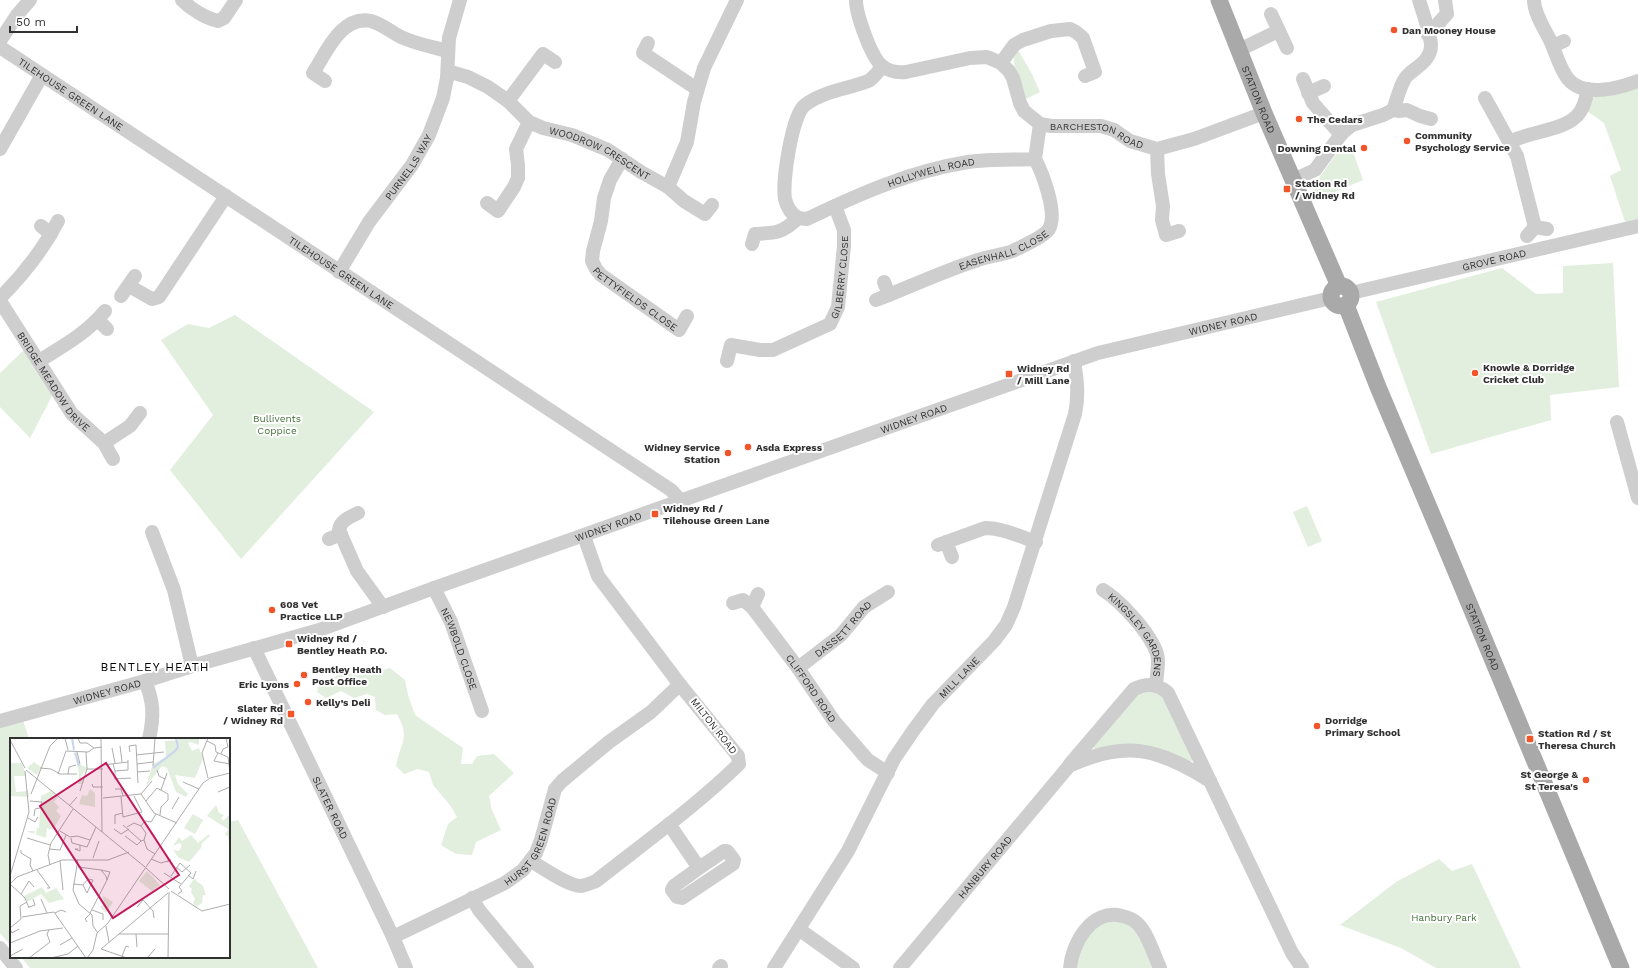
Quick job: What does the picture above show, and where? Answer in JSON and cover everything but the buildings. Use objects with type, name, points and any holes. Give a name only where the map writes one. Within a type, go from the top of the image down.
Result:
[{"type":"main road","name":"STATION ROAD","points":[[1219,0],[1264,113],[1342,296],[1378,387],[1621,968]]},
{"type":"street","points":[[0,41],[17,14],[30,0]]},
{"type":"street","points":[[182,0],[211,19],[218,21],[224,18],[236,0]]},
{"type":"street","name":"PURNELLS WAY","points":[[339,272],[369,222],[421,152],[436,120],[447,78],[449,38],[460,0]]},
{"type":"street","points":[[668,187],[687,142],[697,88],[710,54],[737,0]]},
{"type":"street","points":[[856,0],[856,6],[868,41],[877,61],[882,66],[898,73],[979,57],[987,57],[1001,63],[1011,48],[1023,40],[1051,31],[1070,29],[1082,38],[1095,72],[1086,76]]},
{"type":"street","points":[[1393,110],[1404,79],[1418,68],[1429,54],[1431,46],[1419,0]]},
{"type":"street","points":[[1428,35],[1446,14],[1445,0]]},
{"type":"street","points":[[1534,0],[1538,15],[1558,44],[1558,61],[1569,80],[1578,86],[1588,89],[1601,90],[1621,87],[1638,81]]},
{"type":"street","points":[[1270,14],[1287,48]]},
{"type":"street","points":[[325,81],[313,73],[338,34],[348,25],[362,20],[372,21],[401,37],[448,51]]},
{"type":"street","points":[[1240,50],[1278,31]]},
{"type":"street","points":[[648,43],[643,53],[697,88]]},
{"type":"street","name":"TILEHOUSE GREEN LANE","points":[[0,47],[671,490],[680,500]]},
{"type":"street","points":[[508,101],[543,54],[555,62]]},
{"type":"street","name":"BARCHESTON ROAD","points":[[1001,63],[1009,71],[1013,78],[1020,103],[1024,111],[1040,124],[1050,126],[1101,126],[1114,130],[1130,142],[1157,149],[1194,139],[1264,113]]},
{"type":"street","points":[[798,218],[792,215],[788,209],[785,199],[785,184],[795,121],[799,110],[810,101],[835,91],[869,81],[875,76],[882,66]]},
{"type":"street","name":"WOODROW CRESCENT","points":[[447,78],[451,72],[468,77],[488,87],[508,101],[529,122],[543,128],[589,141],[608,150],[641,172],[668,187],[684,201],[705,214],[712,205]]},
{"type":"street","points":[[0,149],[42,75]]},
{"type":"street","points":[[1303,80],[1313,104],[1341,134]]},
{"type":"street","points":[[1308,93],[1324,86]]},
{"type":"street","points":[[1510,142],[1518,137],[1550,129],[1568,122],[1579,114],[1586,99],[1588,89]]},
{"type":"street","points":[[1485,98],[1488,114],[1510,142],[1517,156],[1536,231]]},
{"type":"street","points":[[1293,180],[1315,170],[1341,134],[1352,125],[1383,115],[1393,110],[1407,110],[1431,119]]},
{"type":"street","points":[[487,203],[498,211],[514,187],[518,178],[516,150],[529,122]]},
{"type":"street","points":[[1036,159],[1040,124]]},
{"type":"street","name":"BARCHESTON ROAD","points":[[1157,149],[1158,174],[1163,206],[1162,220],[1166,235],[1179,231]]},
{"type":"street","name":"PETTYFIELDS CLOSE","points":[[622,159],[610,180],[604,198],[601,221],[593,251],[592,261],[601,275],[679,330],[687,316]]},
{"type":"street","name":"HOLLYWELL ROAD","points":[[752,244],[755,234],[775,233],[782,231],[798,218],[807,219],[882,186],[918,173],[935,168],[970,162],[1036,159]]},
{"type":"street","name":"EASENHALL CLOSE","points":[[883,293],[979,259],[1012,251],[1044,234],[1050,228],[1051,212],[1048,192],[1036,159]]},
{"type":"street","points":[[129,286],[152,299],[159,297],[226,196]]},
{"type":"street","name":"GILBERRY CLOSE","points":[[727,361],[731,345],[760,350],[773,350],[830,324],[838,308],[844,246],[844,230],[835,206]]},
{"type":"street","points":[[0,299],[20,278],[46,230],[58,221]]},
{"type":"street","name":"GROVE ROAD","points":[[1342,296],[1638,226]]},
{"type":"street","name":"WIDNEY ROAD","points":[[1,720],[146,681],[192,666],[319,630],[584,536],[680,500],[696,496],[1074,361],[1116,348],[1342,296]]},
{"type":"street","name":"BRIDGE MEADOW DRIVE","points":[[0,299],[39,360],[58,394],[72,414],[104,444],[113,459]]},
{"type":"street","points":[[39,360],[76,339],[103,320]]},
{"type":"street","name":"MILL LANE","points":[[774,968],[800,930],[848,851],[894,759],[923,716],[994,641],[1006,625],[1014,607],[1036,542],[1037,534],[1077,403],[1078,381],[1074,361]]},
{"type":"street","points":[[104,444],[130,426],[140,413]]},
{"type":"street","points":[[1617,422],[1638,498]]},
{"type":"street","points":[[358,513],[343,521],[339,525],[335,537],[383,607]]},
{"type":"street","points":[[952,557],[942,544],[985,528],[998,530],[1036,542]]},
{"type":"street","points":[[152,532],[163,549],[192,666]]},
{"type":"street","name":"MILTON ROAD","points":[[531,861],[569,882],[578,885],[589,884],[596,881],[724,779],[739,764],[738,756],[681,686],[598,576],[584,536]]},
{"type":"street","name":"NEWBOLD CLOSE","points":[[434,588],[451,622],[482,711]]},
{"type":"street","name":"KINGSLEY GARDENS","points":[[1103,590],[1115,598],[1149,639],[1158,655],[1156,686]]},
{"type":"street","name":"DASSETT ROAD","points":[[798,668],[841,635],[864,607],[888,592]]},
{"type":"street","points":[[732,603],[743,600],[752,607],[758,594]]},
{"type":"street","name":"CLIFFORD ROAD","points":[[752,607],[798,668],[834,721],[868,760],[888,773]]},
{"type":"street","name":"SLATER ROAD","points":[[254,648],[393,937],[406,968]]},
{"type":"street","points":[[146,681],[152,695],[153,719],[149,738]]},
{"type":"street","name":"HANBURY ROAD","points":[[900,968],[1134,689],[1142,685],[1149,684],[1156,686]]},
{"type":"street","name":"HURST GREEN ROAD","points":[[393,937],[505,882],[523,870],[531,861],[541,840],[555,789],[562,781],[609,742],[651,712],[675,689],[681,686]]},
{"type":"street","points":[[1156,686],[1168,693],[1292,952],[1302,968]]},
{"type":"street","name":"HANBURY ROAD","points":[[1069,766],[1086,758],[1118,750],[1146,751],[1176,761],[1210,781]]},
{"type":"street","points":[[669,824],[699,868]]},
{"type":"street","points":[[472,898],[479,910],[527,968]]},
{"type":"street","points":[[1070,968],[1073,951],[1085,930],[1095,920],[1108,915],[1118,915],[1128,918],[1138,924],[1145,933],[1160,968]]},
{"type":"street","points":[[800,930],[854,968]]},
{"type":"street","points":[[0,948],[16,968]]},
{"type":"green space","points":[[1018,50],[1032,74],[1040,92],[1026,99],[1014,63],[1014,57]]},
{"type":"green space","points":[[1638,85],[1638,219],[1625,222],[1610,176],[1621,170],[1604,123],[1587,111],[1592,99],[1596,96]]},
{"type":"green space","points":[[1349,146],[1352,149],[1363,180],[1311,202],[1317,181],[1339,150]]},
{"type":"green space","name":"Knowle & Dorridge Cricket Club","points":[[1613,263],[1619,387],[1550,395],[1551,420],[1431,454],[1376,302],[1502,268],[1536,294],[1563,293],[1563,266]]},
{"type":"green space","name":"Bullivents Coppice","points":[[235,315],[374,412],[241,559],[170,470],[213,415],[161,340],[188,324],[209,328]]},
{"type":"green space","points":[[26,348],[53,394],[30,438],[0,407],[0,373]]},
{"type":"green space","points":[[1307,506],[1322,541],[1308,547],[1293,512]]},
{"type":"green space","points":[[390,668],[405,680],[408,695],[415,715],[463,748],[461,764],[472,764],[477,756],[494,754],[514,773],[489,796],[492,810],[501,830],[476,842],[472,855],[456,854],[441,845],[448,824],[457,817],[450,805],[433,785],[429,772],[418,769],[404,774],[396,766],[404,735],[401,722],[397,714],[385,715],[376,710],[375,697],[367,694],[354,698],[341,691],[326,698],[317,692],[319,683],[340,674],[367,674]]},
{"type":"green space","points":[[1141,688],[1165,694],[1193,760],[1190,762],[1097,751],[1094,749],[1092,744]]},
{"type":"green space","points":[[23,720],[29,738],[10,738],[10,945],[0,933],[0,728]]},
{"type":"green space","points":[[238,820],[318,968],[30,968],[22,958],[230,958],[230,822]]},
{"type":"green space","name":"Hanbury Park","points":[[1439,859],[1452,871],[1472,864],[1521,968],[1436,968],[1401,948],[1340,925],[1396,882]]},
{"type":"green space","points":[[1104,919],[1133,925],[1156,968],[1075,968],[1083,939]]},
{"type":"place","name":"Dan Mooney House","points":[[1394,30]]},
{"type":"place","name":"The Cedars","points":[[1299,119]]},
{"type":"place","name":"Community Psychology Service","points":[[1407,141]]},
{"type":"place","name":"Downing Dental","points":[[1364,148]]},
{"type":"place","name":"Station Rd / Widney Rd","points":[[1287,189]]},
{"type":"place","name":"Knowle & Dorridge Cricket Club","points":[[1475,373]]},
{"type":"place","name":"Widney Rd / Mill Lane","points":[[1009,374]]},
{"type":"place","name":"Asda Express","points":[[748,447]]},
{"type":"place","name":"Widney Service Station","points":[[728,453]]},
{"type":"place","name":"Widney Rd / Tilehouse Green Lane","points":[[655,514]]},
{"type":"place","name":"608 Vet Practice LLP","points":[[272,610]]},
{"type":"place","name":"Widney Rd / Bentley Heath P.O.","points":[[289,644]]},
{"type":"place","name":"Bentley Heath Post Office","points":[[304,675]]},
{"type":"place","name":"Eric Lyons","points":[[297,684]]},
{"type":"place","name":"Kelly’s Deli","points":[[308,702]]},
{"type":"place","name":"Slater Rd / Widney Rd","points":[[291,714]]},
{"type":"place","name":"Dorridge Primary School","points":[[1317,726]]},
{"type":"place","name":"Station Rd / St Theresa Church","points":[[1530,739]]},
{"type":"place","name":"St George & St Teresa's","points":[[1586,780]]},
{"type":"district","name":"BENTLEY HEATH","points":[[155,667]]}]
